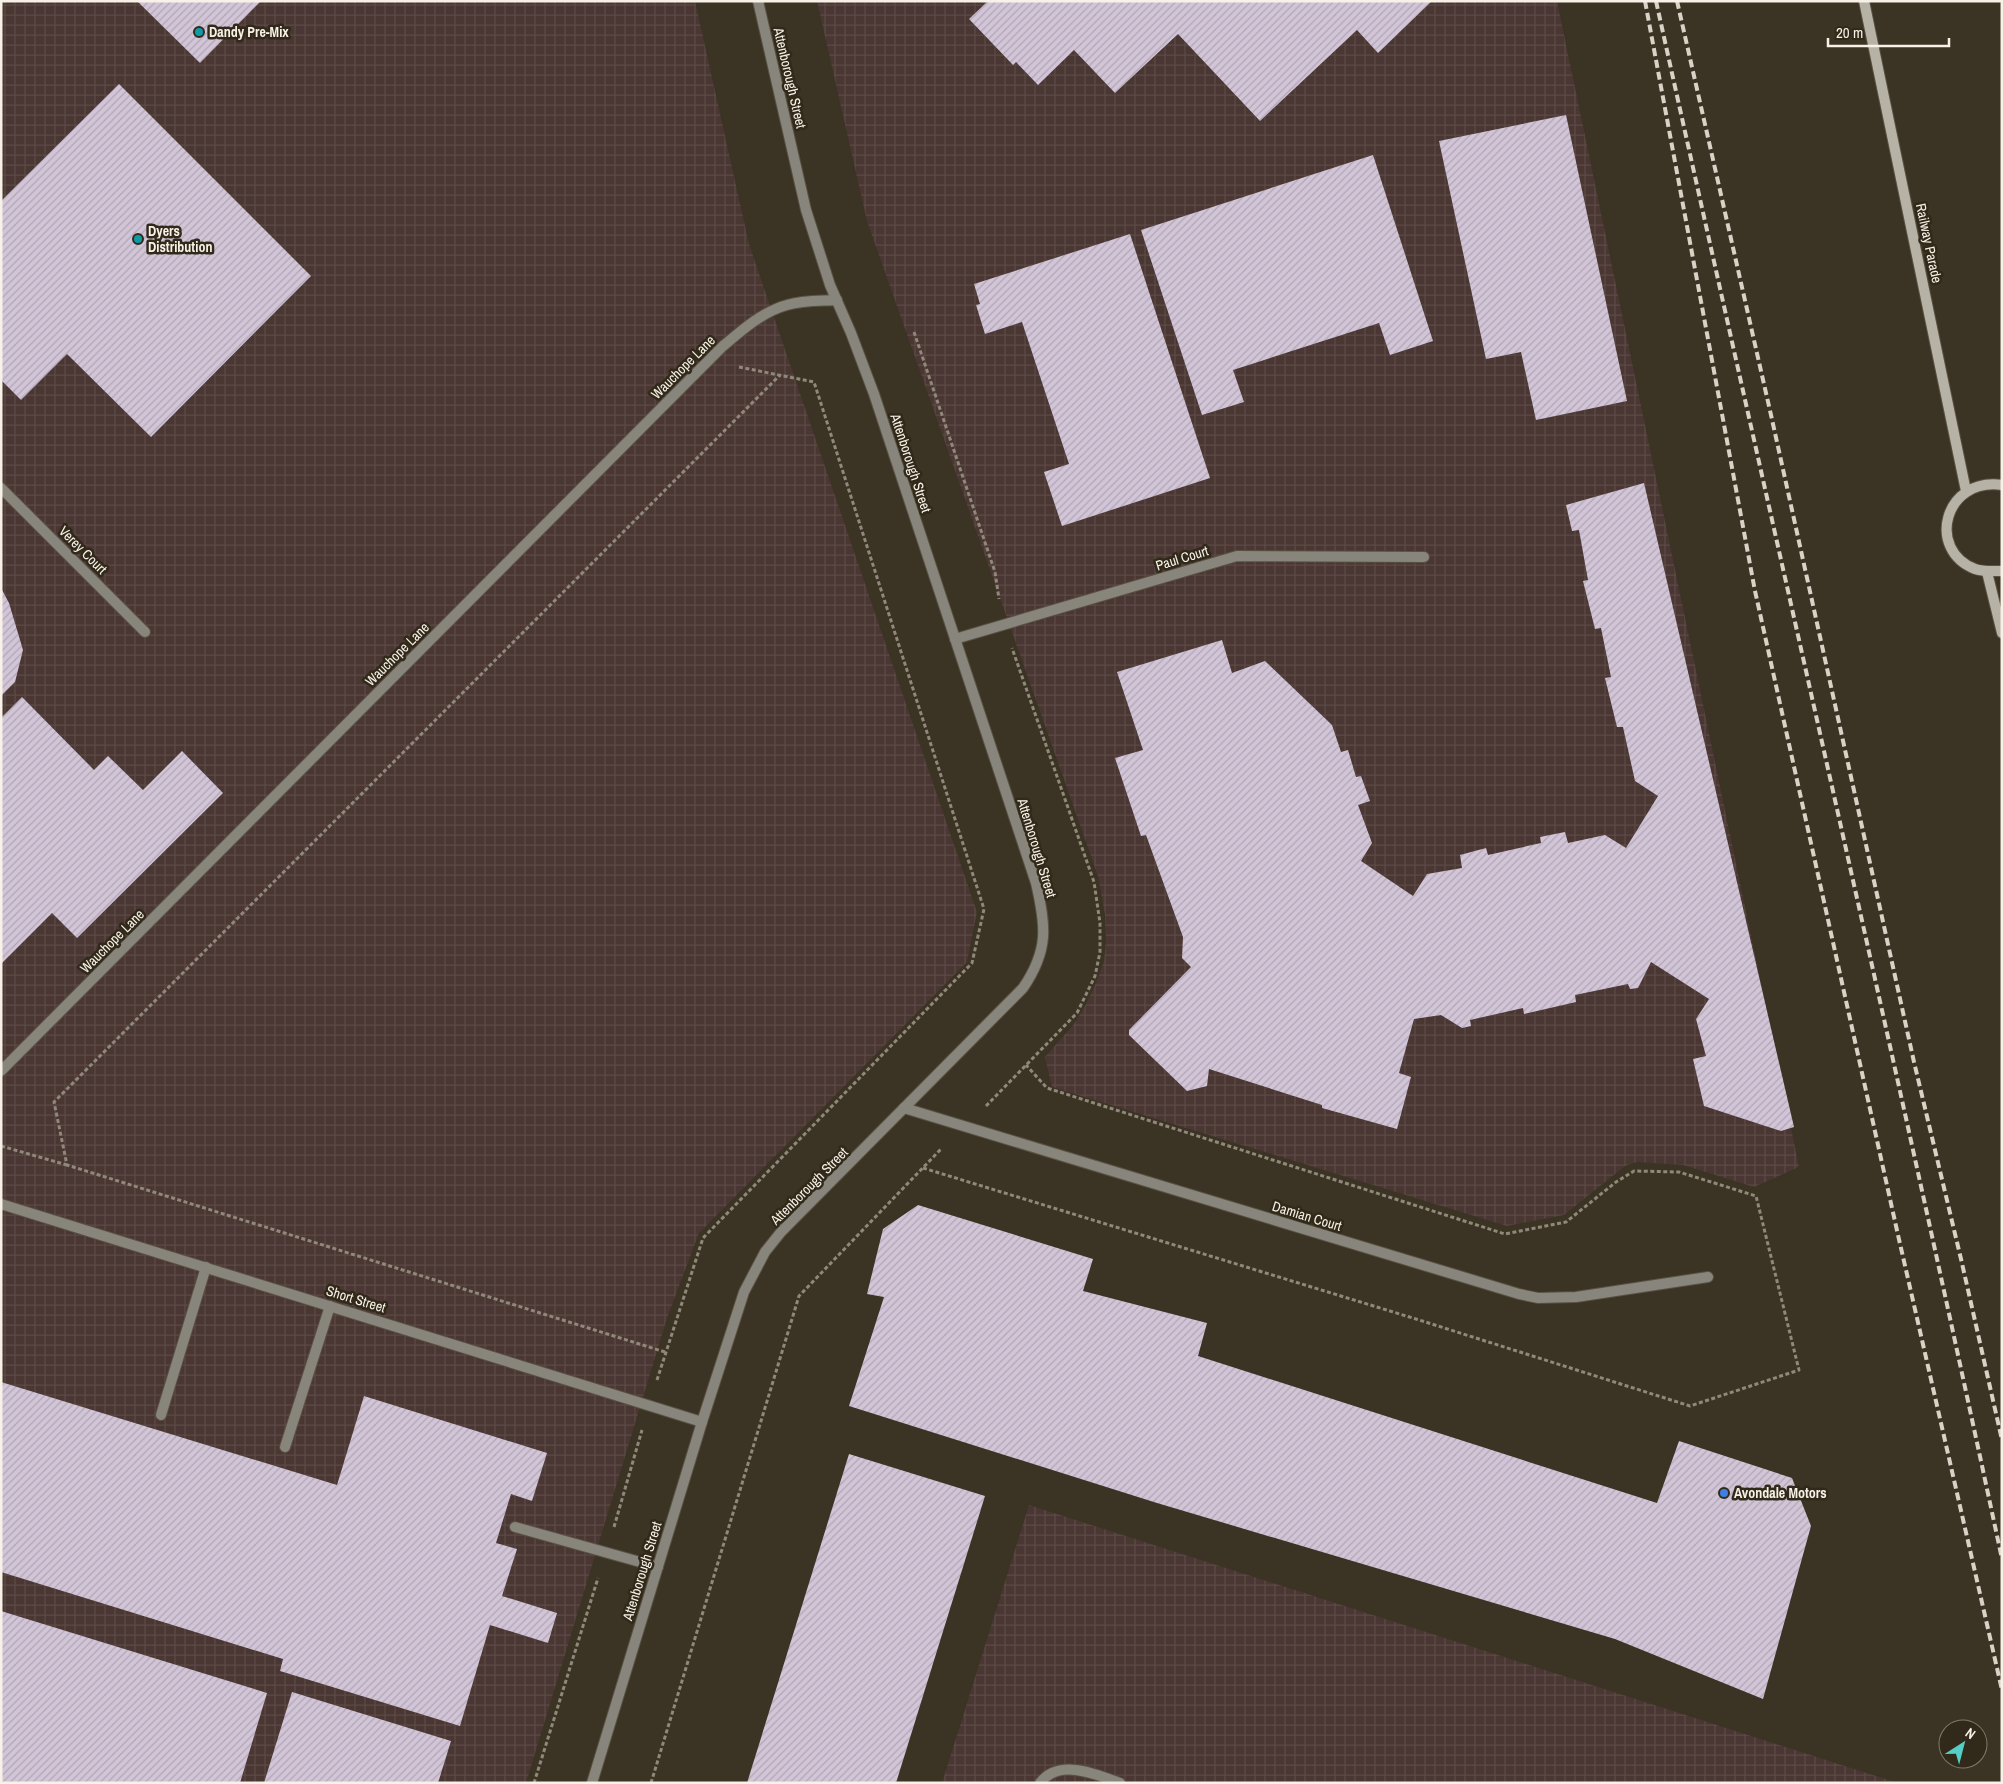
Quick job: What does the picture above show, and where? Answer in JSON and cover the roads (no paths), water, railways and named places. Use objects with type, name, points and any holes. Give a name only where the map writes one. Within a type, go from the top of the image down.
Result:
[{"type":"main road","name":"Railway Parade","points":[[1864,1],[1966,491]]},
{"type":"main road","points":[[2002,485],[1990,484],[1966,491],[1949,512],[1947,526],[1948,539],[1954,551],[1963,561],[1974,569],[1987,572],[2002,571]]},
{"type":"main road","points":[[1987,572],[2002,633]]},
{"type":"street","name":"Attenborough Street","points":[[592,1783],[702,1422],[744,1292],[765,1252],[782,1232],[1023,988],[1037,965],[1044,932],[1044,918],[1036,883],[874,394],[852,333],[830,285],[806,210],[758,1]]},
{"type":"street","name":"Wauchope Lane","points":[[1,1071],[707,363],[748,325],[777,308],[802,302],[837,300]]},
{"type":"street","name":"Verey Court","points":[[1,488],[145,632]]},
{"type":"street","name":"Paul Court","points":[[955,639],[1237,556],[1424,556]]},
{"type":"street","name":"Damian Court","points":[[904,1108],[1538,1298],[1576,1297],[1708,1277]]},
{"type":"street","name":"Short Street","points":[[1,1204],[702,1422]]},
{"type":"street","points":[[161,1415],[206,1267]]},
{"type":"street","points":[[285,1447],[330,1306]]},
{"type":"street","points":[[515,1526],[658,1566]]},
{"type":"street","points":[[1040,1783],[1053,1771],[1071,1770],[1120,1783]]},
{"type":"railway","points":[[1645,1],[1755,591],[1898,1235],[2002,1690]]},
{"type":"railway","points":[[1656,1],[1874,975],[2002,1559]]},
{"type":"railway","points":[[1677,1],[1914,1062],[2002,1440]]},
{"type":"place","name":"Dandy Pre-Mix","points":[[199,32]]},
{"type":"place","name":"Dyers Distribution","points":[[138,239]]},
{"type":"place","name":"Avondale Motors","points":[[1724,1493]]}]
